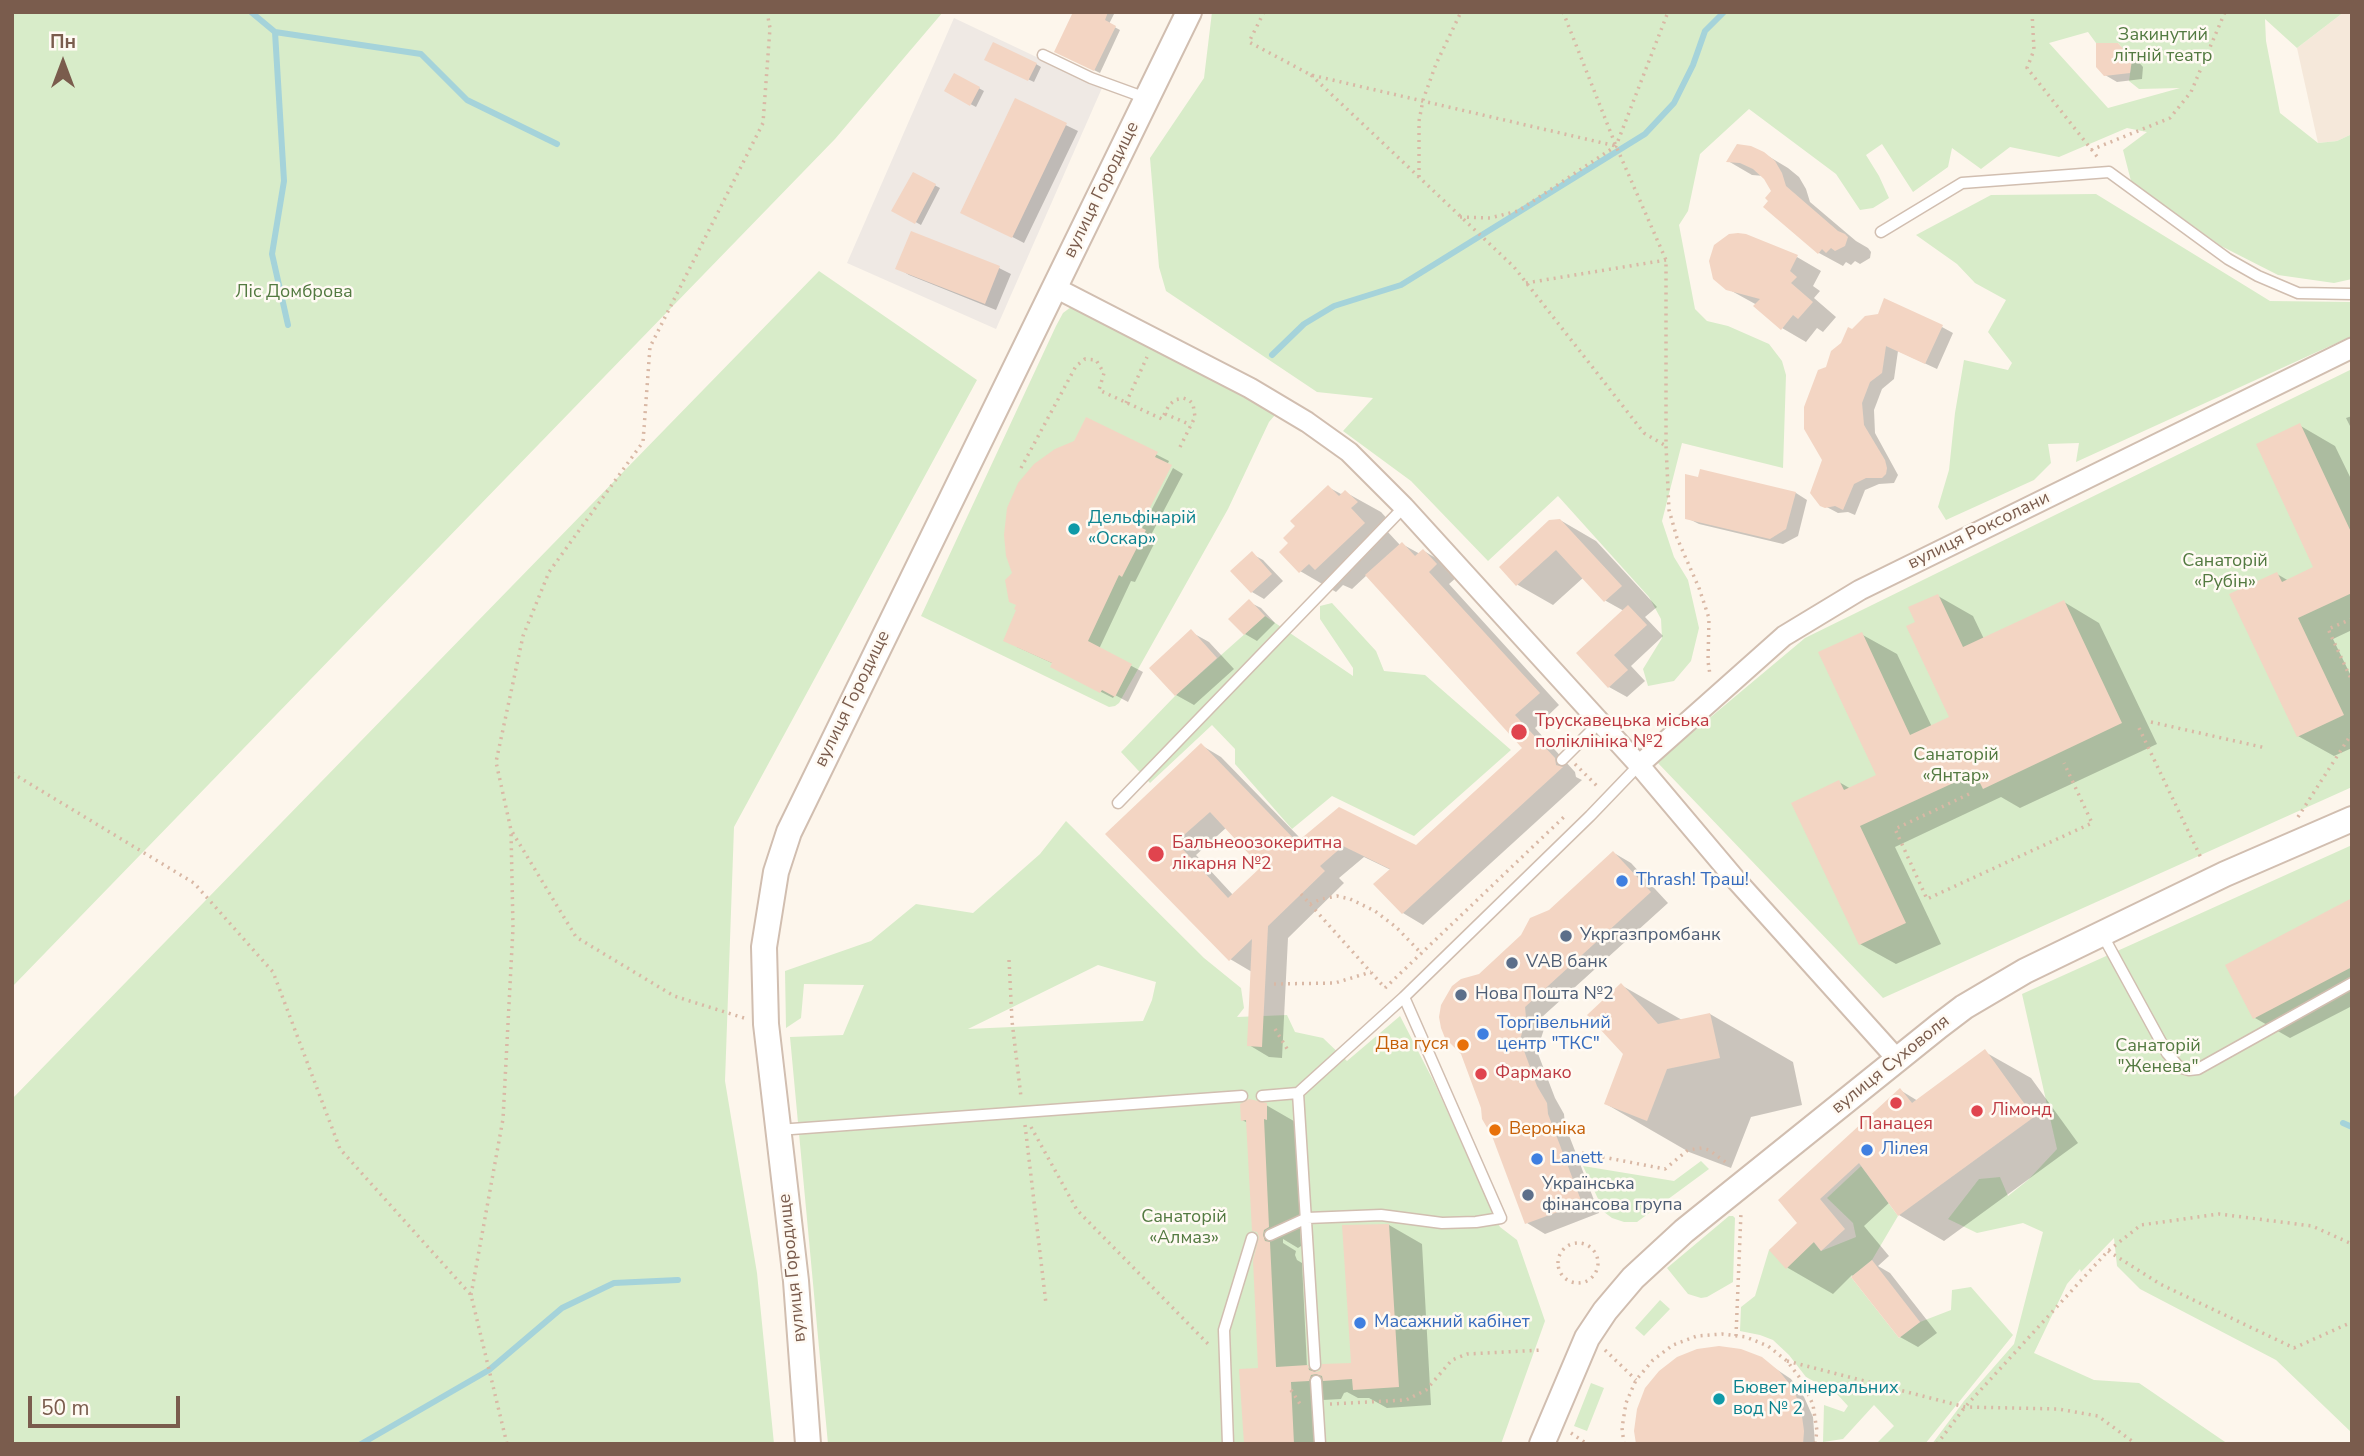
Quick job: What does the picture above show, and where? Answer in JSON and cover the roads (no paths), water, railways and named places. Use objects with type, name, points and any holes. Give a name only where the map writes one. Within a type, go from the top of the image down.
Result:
[{"type":"street","name":"вулиця Городище","points":[[808,1444],[796,1281],[766,1024],[764,947],[776,872],[789,832],[1189,12]]},
{"type":"street","points":[[1054,287],[1250,388],[1307,422],[1349,452],[1404,507],[1639,765],[1736,880],[1897,1059]]},
{"type":"street","name":"вулиця Роксолани","points":[[1639,765],[1784,636],[1860,590],[2352,348]]},
{"type":"street","name":"вулиця Суховоля","points":[[1542,1444],[1587,1338],[1605,1311],[1633,1278],[1684,1231],[1964,1007],[1996,987],[2101,934],[2225,874],[2352,819]]},
{"type":"lane","points":[[1043,55],[1091,78],[1147,98]]},
{"type":"lane","points":[[1881,232],[1962,183],[2109,172],[2228,259],[2258,276],[2298,293],[2352,294]]},
{"type":"lane","points":[[1118,803],[1404,507]]},
{"type":"lane","points":[[1564,757],[1599,723]]},
{"type":"lane","points":[[1262,1096],[1298,1093],[1401,999],[1639,765]]},
{"type":"lane","points":[[2101,934],[2167,1054],[2179,1067],[2189,1070],[2198,1069],[2352,983]]},
{"type":"lane","points":[[1269,1235],[1307,1218],[1381,1215],[1442,1223],[1501,1218],[1401,999]]},
{"type":"lane","points":[[1298,1093],[1315,1365]]},
{"type":"lane","points":[[778,1130],[1242,1096]]},
{"type":"lane","points":[[1228,1444],[1224,1330],[1252,1238]]},
{"type":"lane","points":[[1316,1381],[1320,1444]]},
{"type":"waterway","points":[[251,12],[275,32],[421,54],[467,100],[557,144]]},
{"type":"waterway","points":[[1272,355],[1304,324],[1334,306],[1401,285],[1645,134],[1674,103],[1693,65],[1705,31],[1724,12]]},
{"type":"waterway","points":[[275,32],[284,181],[272,254],[288,325]]},
{"type":"waterway","points":[[2343,1123],[2352,1127]]},
{"type":"waterway","points":[[361,1444],[489,1370],[562,1308],[614,1283],[678,1280]]},
{"type":"place","name":"Дельфінарій «Оскар»","points":[[1074,529]]},
{"type":"place","name":"Трускавецька міська поліклініка №2","points":[[1519,732]]},
{"type":"place","name":"Бальнеоозокеритна лікарня №2","points":[[1156,854]]},
{"type":"place","name":"Thrash! Траш!","points":[[1622,881]]},
{"type":"place","name":"Укргазпромбанк","points":[[1566,936]]},
{"type":"place","name":"VAB банк","points":[[1512,963]]},
{"type":"place","name":"Нова Пошта №2","points":[[1461,995]]},
{"type":"place","name":"Торгівельний центр \"ТКС\"","points":[[1483,1034]]},
{"type":"place","name":"Два гуся","points":[[1463,1045]]},
{"type":"place","name":"Фармако","points":[[1481,1074]]},
{"type":"place","name":"Панацея","points":[[1896,1103]]},
{"type":"place","name":"Лімонд","points":[[1977,1111]]},
{"type":"place","name":"Вероніка","points":[[1495,1130]]},
{"type":"place","name":"Лілея","points":[[1867,1150]]},
{"type":"place","name":"Lanett","points":[[1537,1159]]},
{"type":"place","name":"Українська фінансова група","points":[[1528,1195]]},
{"type":"place","name":"Масажний кабінет","points":[[1360,1323]]},
{"type":"place","name":"Бювет мінеральних вод № 2","points":[[1719,1399]]},
{"type":"park label","name":"Закинутий літній театр","points":[[2163,46]]},
{"type":"park label","name":"Ліс Домброва","points":[[294,293]]},
{"type":"park label","name":"Санаторій «Рубін»","points":[[2225,572]]},
{"type":"park label","name":"Санаторій «Янтар»","points":[[1956,766]]},
{"type":"park label","name":"Санаторій \"Женева\"","points":[[2158,1057]]},
{"type":"park label","name":"Санаторій «Алмаз»","points":[[1184,1228]]}]
